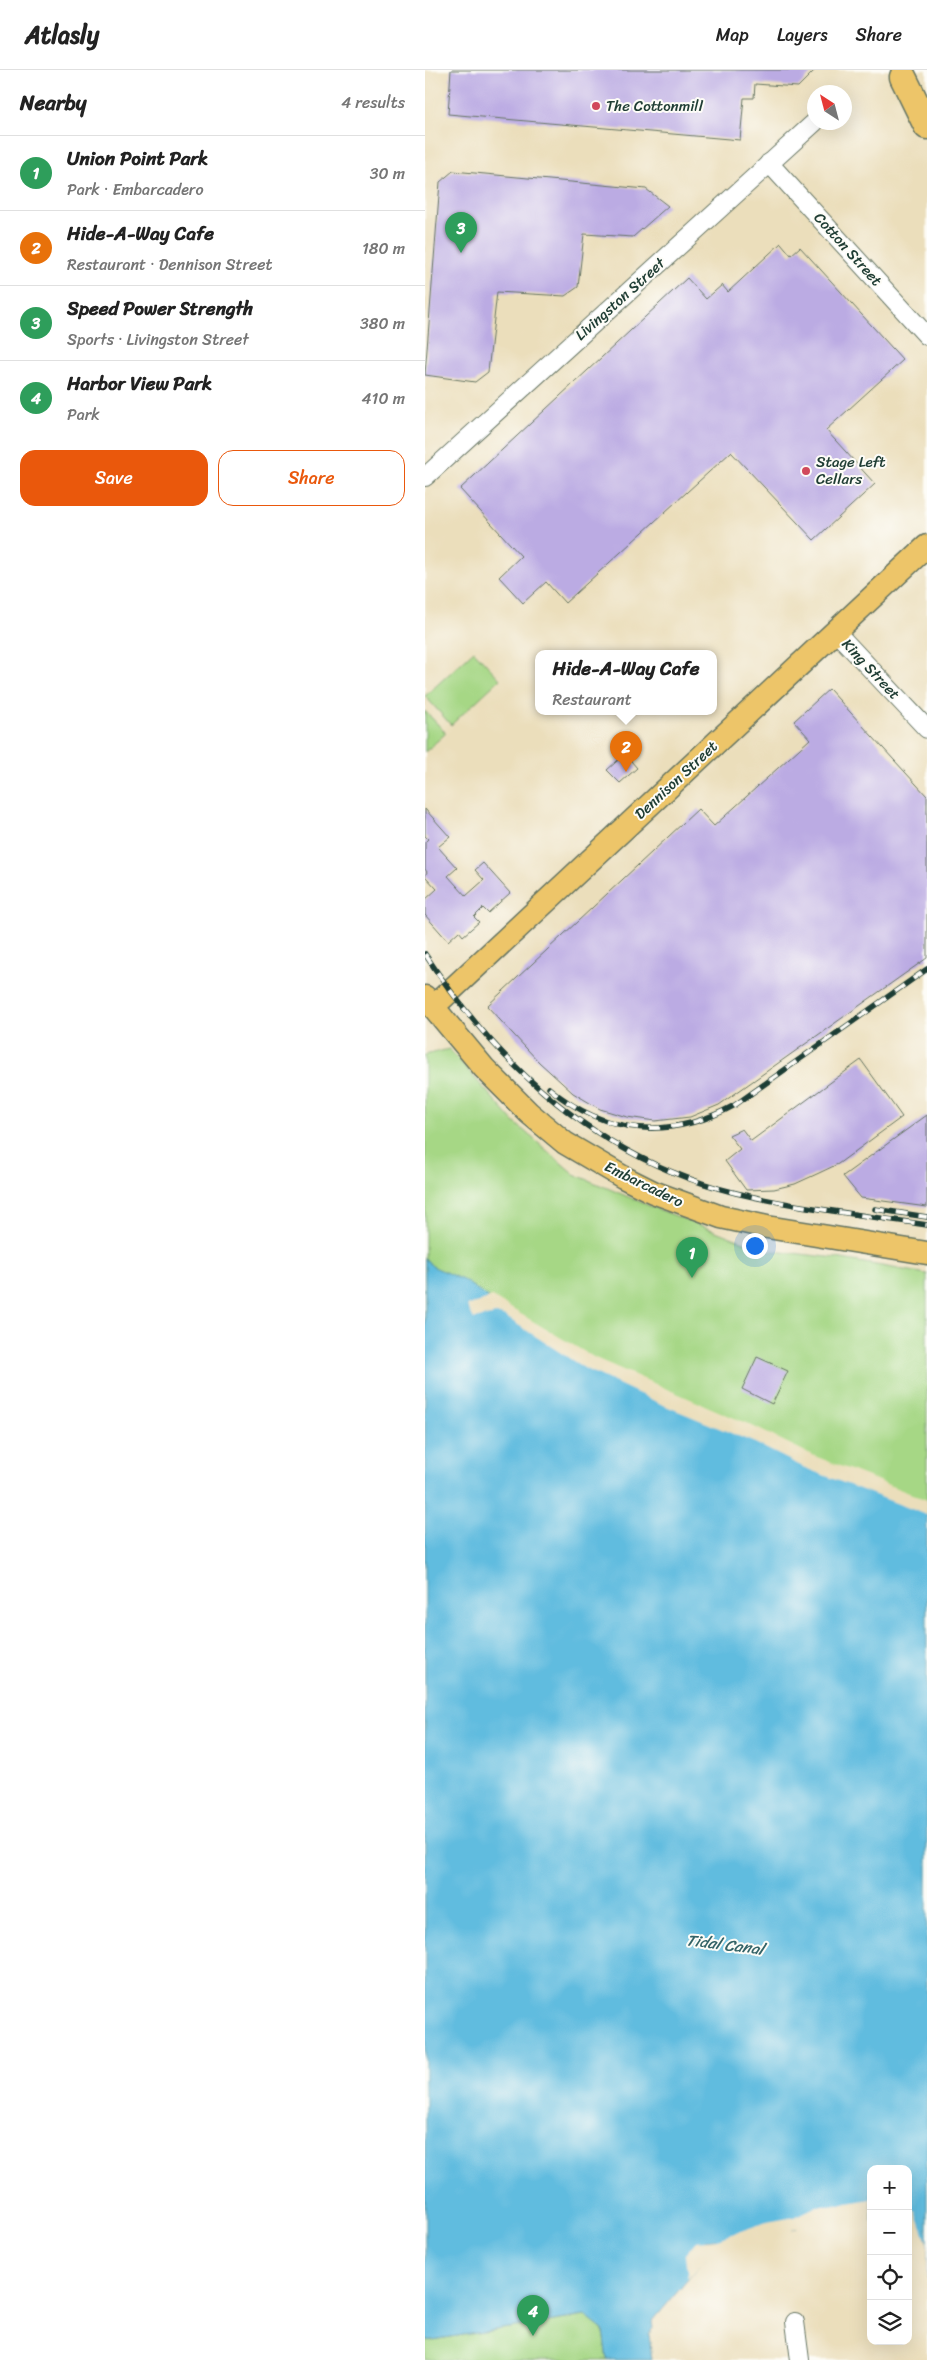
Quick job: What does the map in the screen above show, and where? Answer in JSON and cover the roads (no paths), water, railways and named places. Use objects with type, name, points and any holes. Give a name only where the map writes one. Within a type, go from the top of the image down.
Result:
[{"type":"highway","points":[[898,74],[927,95]]},
{"type":"highway","points":[[898,74],[927,126]]},
{"type":"main road","name":"Dennison Street","points":[[428,1006],[927,546]]},
{"type":"main road","name":"Embarcadero","points":[[428,1006],[484,1068],[529,1113],[565,1143],[623,1177],[661,1195],[721,1217],[767,1227],[927,1253]]},
{"type":"street","name":"Livingston Street","points":[[425,477],[807,129]]},
{"type":"street","name":"Cotton Street","points":[[769,163],[927,336]]},
{"type":"street","name":"King Street","points":[[835,631],[927,729]]},
{"type":"street","points":[[795,2322],[800,2360]]},
{"type":"water","name":"Tidal Canal","points":[[425,1258],[432,1266],[465,1281],[500,1306],[594,1360],[811,1457],[927,1503],[927,2279],[912,2237],[912,2165],[867,2165],[867,2222],[797,2228],[717,2242],[716,2239],[705,2240],[706,2258],[652,2322],[653,2328],[649,2334],[652,2360],[607,2360],[603,2330],[585,2316],[425,2341]]},
{"type":"railway","points":[[425,954],[454,996],[486,1035],[521,1071],[558,1104],[598,1133],[641,1157],[687,1178],[736,1193],[808,1207],[927,1225]]},
{"type":"railway","points":[[549,1088],[571,1104],[593,1116],[616,1124],[639,1128],[663,1128],[687,1124],[735,1105],[927,969]]},
{"type":"railway","points":[[875,1209],[927,1217]]},
{"type":"place","name":"The Cottonmill","points":[[596,106]]},
{"type":"place","name":"Speed Power Strength","points":[[461,253]]},
{"type":"place","name":"Stage Left Cellars","points":[[806,471]]},
{"type":"place","name":"Hide-A-Way Cafe","points":[[626,772]]},
{"type":"place","name":"Union Point Park","points":[[692,1278]]},
{"type":"place","name":"Harbor View Park","points":[[533,2336]]}]
